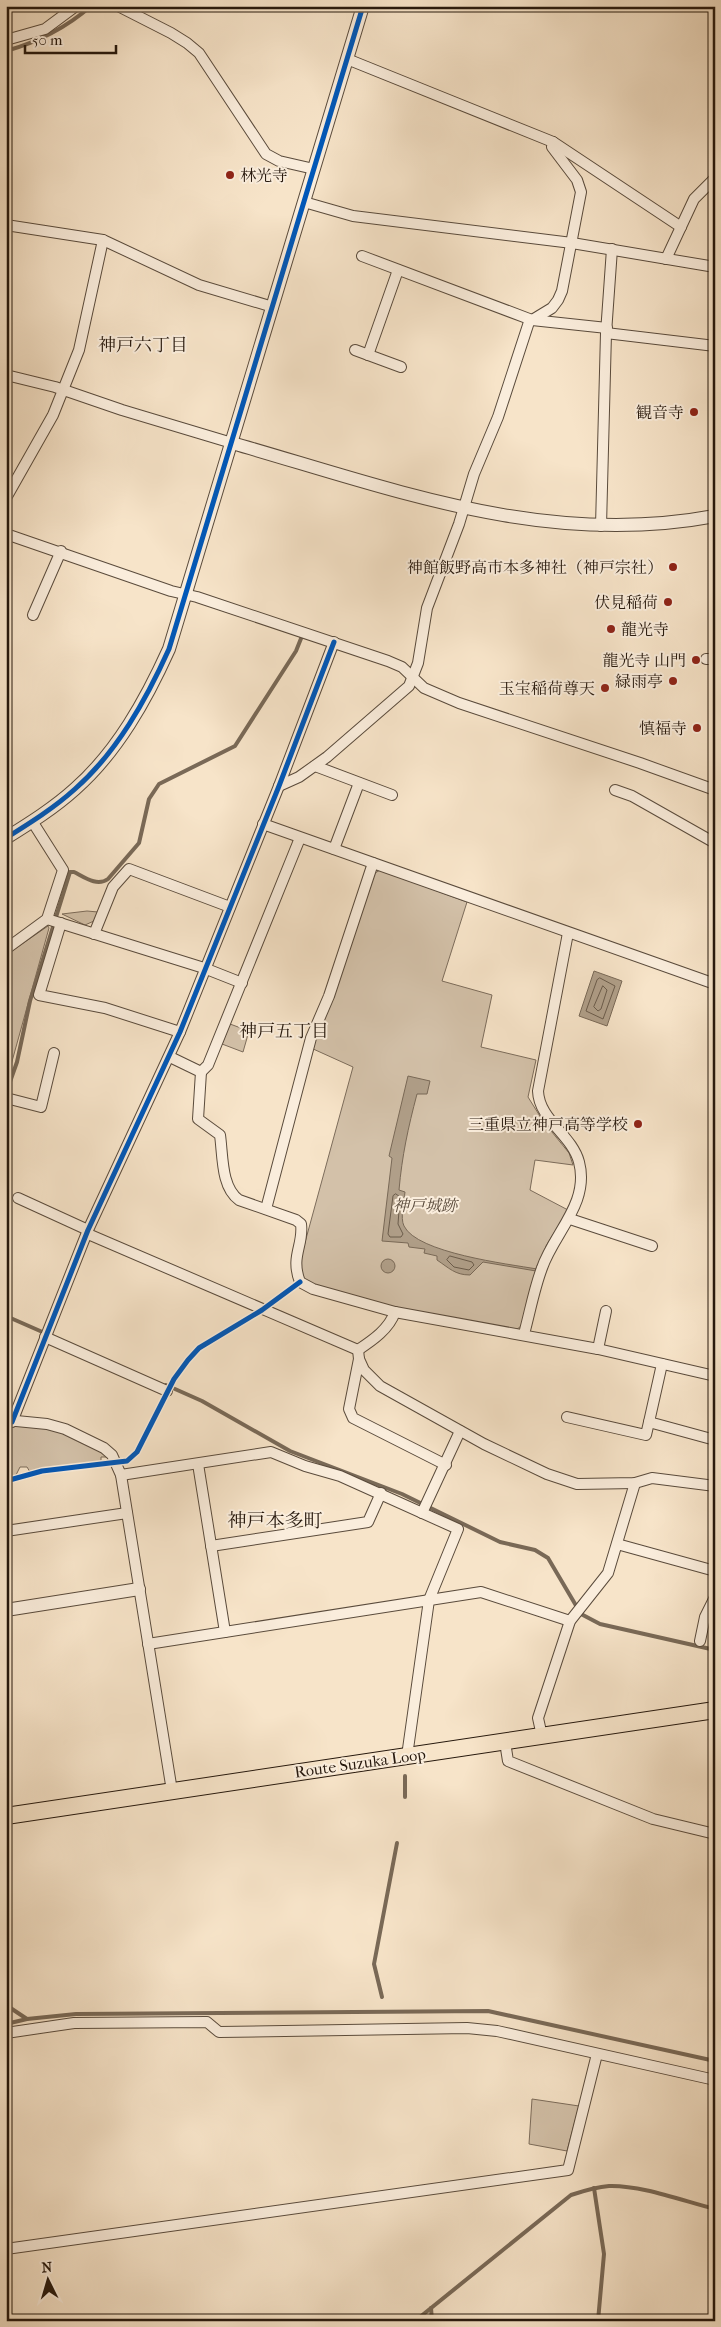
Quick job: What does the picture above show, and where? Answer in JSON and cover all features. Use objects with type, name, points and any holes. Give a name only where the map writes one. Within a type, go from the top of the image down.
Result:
[{"type":"main road","name":"Route Suzuka Loop","points":[[6,1816],[715,1710]]},
{"type":"street","points":[[6,40],[45,29],[76,6]]},
{"type":"street","points":[[118,6],[171,33],[188,43],[199,53],[266,154],[279,161],[314,169]]},
{"type":"street","points":[[6,838],[32,822],[76,788],[114,746],[142,705],[169,649],[364,6]]},
{"type":"street","points":[[347,59],[553,142],[681,227]]},
{"type":"street","points":[[279,786],[315,766],[409,686],[418,663],[427,608],[464,508],[474,474],[498,417],[529,322],[552,308],[558,300],[572,242],[581,192],[577,180],[552,147],[553,142]]},
{"type":"street","points":[[666,259],[694,200],[715,178]]},
{"type":"street","points":[[304,202],[353,216],[572,242],[715,267]]},
{"type":"street","points":[[6,225],[103,240],[199,285],[273,307]]},
{"type":"street","points":[[6,498],[53,415],[79,350],[103,240]]},
{"type":"street","points":[[601,526],[606,331],[612,249]]},
{"type":"street","points":[[362,256],[532,320],[715,346]]},
{"type":"street","points":[[368,355],[398,270]]},
{"type":"street","points":[[355,350],[401,366]]},
{"type":"street","points":[[6,375],[62,390],[232,443],[464,508],[505,517],[622,527],[689,521],[715,516]]},
{"type":"street","points":[[6,534],[61,551],[171,591],[186,594],[334,642],[402,667],[424,688],[459,703],[715,790]]},
{"type":"street","points":[[33,615],[61,551]]},
{"type":"street","points":[[172,1791],[121,1475],[112,1455],[104,1448],[64,1429],[48,1424],[9,1421],[47,1334],[88,1232],[166,1060],[170,1057],[204,968],[279,786],[334,642]]},
{"type":"street","points":[[315,766],[392,795]]},
{"type":"street","points":[[334,849],[359,783]]},
{"type":"street","points":[[615,790],[632,796],[715,842]]},
{"type":"street","points":[[6,949],[47,919],[63,870],[32,822]]},
{"type":"street","points":[[263,824],[715,984]]},
{"type":"street","points":[[300,838],[208,1065],[201,1072],[198,1120],[220,1135],[228,1186],[233,1196],[239,1200],[296,1220],[301,1224],[302,1230],[295,1264],[300,1282],[314,1289],[395,1312],[524,1334],[715,1376]]},
{"type":"street","points":[[266,1209],[311,1038],[329,996],[373,864]]},
{"type":"street","points":[[94,934],[112,888],[129,869],[230,907]]},
{"type":"street","points":[[47,919],[204,968],[242,982]]},
{"type":"street","points":[[62,923],[40,995],[105,1008],[180,1032]]},
{"type":"street","points":[[524,1334],[542,1268],[557,1236],[570,1219],[579,1189],[579,1164],[576,1153],[538,1101],[538,1090],[568,933]]},
{"type":"street","points":[[9,1098],[41,1107],[54,1053]]},
{"type":"street","points":[[170,1057],[201,1072]]},
{"type":"street","points":[[18,1198],[88,1232],[358,1355],[364,1370],[380,1386],[484,1444],[567,1482],[577,1484],[635,1482],[652,1478],[715,1486]]},
{"type":"street","points":[[570,1219],[652,1246]]},
{"type":"street","points":[[598,1349],[606,1311]]},
{"type":"street","points":[[395,1312],[392,1320],[358,1355],[349,1409],[353,1418],[446,1465]]},
{"type":"street","points":[[47,1334],[167,1391]]},
{"type":"street","points":[[567,1418],[646,1435],[662,1364]]},
{"type":"street","points":[[649,1422],[715,1440]]},
{"type":"street","points":[[424,1508],[446,1465],[460,1431]]},
{"type":"street","points":[[121,1475],[271,1452],[424,1508],[458,1529],[429,1600],[407,1756]]},
{"type":"street","points":[[198,1464],[225,1632]]},
{"type":"street","points":[[542,1736],[538,1718],[572,1619],[608,1574],[635,1482]]},
{"type":"street","points":[[211,1546],[368,1522],[381,1493]]},
{"type":"street","points":[[6,1531],[126,1513]]},
{"type":"street","points":[[617,1544],[715,1571]]},
{"type":"street","points":[[6,1610],[139,1589]]},
{"type":"street","points":[[148,1644],[481,1592],[572,1619]]},
{"type":"street","points":[[700,1641],[705,1617],[715,1597]]},
{"type":"street","points":[[505,1742],[508,1761],[653,1818],[715,1834]]},
{"type":"street","points":[[6,2033],[51,2025],[104,2023],[208,2022],[220,2032],[467,2028],[497,2031],[715,2080]]},
{"type":"street","points":[[6,2249],[568,2170],[597,2054]]},
{"type":"green space","name":"神戸城跡","points":[[380,870],[467,902],[442,981],[492,995],[481,1047],[536,1060],[528,1097],[543,1121],[569,1153],[573,1165],[535,1160],[530,1190],[568,1210],[546,1246],[521,1326],[516,1330],[398,1308],[315,1286],[304,1280],[298,1268],[353,1067],[311,1048],[372,875]]},
{"type":"green space","points":[[87,911],[98,912],[94,921],[85,925],[62,914]]},
{"type":"green space","points":[[48,926],[49,928],[6,1083],[6,955]]},
{"type":"green space","points":[[230,1024],[249,1031],[243,1052],[222,1044]]},
{"type":"green space","points":[[6,1424],[46,1427],[62,1431],[86,1442],[107,1457],[101,1457],[101,1461],[96,1463],[30,1472],[27,1467],[20,1467],[15,1477],[6,1478]]},
{"type":"green space","points":[[532,2099],[579,2106],[567,2151],[529,2144]]},
{"type":"water","points":[[594,971],[622,981],[607,1026],[579,1016]]},
{"type":"water","points":[[408,1076],[430,1081],[427,1094],[417,1094],[408,1130],[399,1190],[405,1192],[402,1214],[404,1226],[412,1235],[444,1250],[464,1256],[537,1269],[536,1271],[483,1262],[470,1275],[465,1275],[456,1272],[437,1260],[437,1256],[424,1253],[425,1249],[409,1247],[408,1243],[382,1241],[392,1158],[389,1156]]},
{"type":"water","points":[[385,1259],[391,1259],[395,1266],[391,1273],[385,1273],[381,1269],[381,1263]]},
{"type":"waterway","points":[[6,51],[51,33],[72,21],[91,6]]},
{"type":"waterway","points":[[6,1093],[17,1062],[30,1001],[70,872],[95,882],[108,879],[139,843],[149,799],[159,784],[235,746],[296,651],[302,636]]},
{"type":"waterway","points":[[6,1316],[47,1334]]},
{"type":"waterway","points":[[166,1385],[202,1401],[290,1451],[402,1494],[500,1542],[535,1550],[548,1558],[581,1614],[600,1624],[715,1650]]},
{"type":"waterway","points":[[405,1776],[405,1797]]},
{"type":"waterway","points":[[382,1997],[374,1964],[397,1843]]},
{"type":"waterway","points":[[6,2005],[27,2019]]},
{"type":"waterway","points":[[6,2024],[27,2019],[76,2014],[488,2011],[715,2061]]},
{"type":"waterway","points":[[415,2321],[571,2195],[599,2187],[621,2186],[648,2191],[715,2209]]},
{"type":"waterway","points":[[594,2188],[604,2254],[598,2321]]},
{"type":"waterway","points":[[431,2308],[432,2321]]},
{"type":"cycle path","points":[[6,838],[67,796],[104,759],[140,706],[169,649],[363,6]]},
{"type":"cycle path","points":[[12,1422],[88,1230],[180,1032],[279,786],[334,642]]},
{"type":"cycle path","points":[[6,1481],[42,1471],[127,1461],[137,1452],[174,1379],[199,1348],[262,1310],[300,1282]]},
{"type":"place","name":"林光寺","points":[[230,175]]},
{"type":"place","name":"観音寺","points":[[694,412]]},
{"type":"place","name":"神館飯野高市本多神社（神戸宗社）","points":[[673,567]]},
{"type":"place","name":"伏見稲荷","points":[[668,602]]},
{"type":"place","name":"龍光寺","points":[[611,629]]},
{"type":"place","name":"龍光寺 山門","points":[[696,660]]},
{"type":"place","name":"緑雨亭","points":[[673,681]]},
{"type":"place","name":"玉宝稲荷尊天","points":[[605,688]]},
{"type":"place","name":"慎福寺","points":[[697,728]]},
{"type":"place","name":"三重県立神戸高等学校","points":[[638,1124]]},
{"type":"district","name":"神戸六丁目","points":[[143,345]]},
{"type":"district","name":"神戸五丁目","points":[[284,1031]]},
{"type":"district","name":"神戸本多町","points":[[275,1521]]}]
